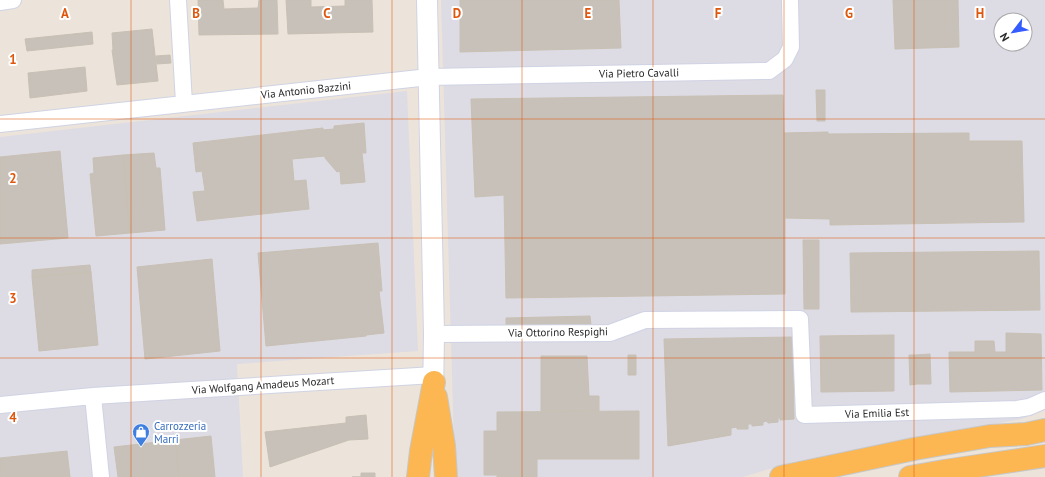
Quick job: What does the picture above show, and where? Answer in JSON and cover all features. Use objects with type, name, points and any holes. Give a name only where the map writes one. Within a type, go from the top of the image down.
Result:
[{"type":"highway","points":[[418,477],[434,378]]},
{"type":"highway","points":[[434,378],[444,446],[446,477]]},
{"type":"highway","points":[[990,436],[1045,416]]},
{"type":"highway","points":[[781,477],[914,449],[990,436],[1026,434],[1045,430]]},
{"type":"highway","points":[[910,477],[1045,456]]},
{"type":"highway","points":[[794,477],[816,470]]},
{"type":"street","points":[[0,2],[13,0]]},
{"type":"street","points":[[178,0],[184,103]]},
{"type":"street","points":[[427,0],[434,334],[434,378],[429,477]]},
{"type":"street","name":"Via Pietro Cavalli","points":[[429,77],[769,71],[785,59],[791,46],[790,0]]},
{"type":"street","name":"Via Antonio Bazzini","points":[[0,124],[429,77]]},
{"type":"street","name":"Via Ottorino Respighi","points":[[434,334],[610,332],[645,320],[800,319]]},
{"type":"street","name":"Via Emilia Est","points":[[800,319],[804,415],[1017,409],[1029,407],[1045,400]]},
{"type":"street","name":"Via Wolfgang Amadeus Mozart","points":[[0,405],[93,396],[434,378]]},
{"type":"street","points":[[93,396],[101,477]]},
{"type":"shaded area","points":[[441,0],[1045,0],[1045,410],[1021,419],[792,462],[743,477],[455,477]]},
{"type":"shaded area","points":[[407,91],[418,351],[237,364],[243,477],[0,477],[0,137]]},
{"type":"building","points":[[198,0],[223,0],[224,9],[258,8],[259,0],[277,0],[278,34],[199,35]]},
{"type":"building","points":[[286,0],[311,0],[311,7],[345,6],[345,0],[372,0],[373,32],[288,34]]},
{"type":"building","points":[[460,0],[619,0],[621,48],[460,52]]},
{"type":"building","points":[[893,0],[958,0],[959,47],[895,49]]},
{"type":"building","points":[[152,29],[158,81],[117,85],[112,50],[112,33]]},
{"type":"building","points":[[92,32],[93,44],[27,51],[25,39]]},
{"type":"building","points":[[170,55],[171,63],[157,64],[156,56]]},
{"type":"building","points":[[85,67],[87,91],[30,98],[28,73]]},
{"type":"building","points":[[816,90],[825,90],[825,121],[817,121]]},
{"type":"building","points":[[783,95],[784,133],[969,133],[969,141],[1022,141],[1024,222],[830,225],[830,219],[785,218],[785,294],[506,298],[504,195],[475,197],[471,99]]},
{"type":"building","points":[[364,123],[366,153],[362,153],[365,182],[341,184],[340,171],[337,172],[325,156],[292,159],[294,181],[306,180],[309,209],[197,221],[193,192],[205,191],[202,171],[196,172],[193,143],[323,128],[323,130],[334,129],[334,126]]},
{"type":"building","points":[[60,151],[68,238],[0,244],[0,157]]},
{"type":"building","points":[[154,153],[156,168],[160,168],[165,230],[130,233],[123,155]]},
{"type":"building","points":[[123,155],[130,233],[96,236],[90,174],[94,173],[93,158]]},
{"type":"building","points":[[803,240],[819,240],[819,309],[804,309]]},
{"type":"building","points":[[378,243],[382,291],[379,291],[384,333],[266,346],[258,253]]},
{"type":"building","points":[[1039,251],[1040,310],[851,312],[850,253]]},
{"type":"building","points":[[212,259],[220,351],[145,359],[137,267]]},
{"type":"building","points":[[90,265],[91,272],[32,277],[32,270]]},
{"type":"building","points":[[91,272],[98,345],[39,351],[32,277]]},
{"type":"building","points":[[590,316],[591,325],[506,327],[506,318]]},
{"type":"building","points":[[1006,333],[1041,334],[1042,390],[950,392],[949,352],[975,352],[975,341],[994,341],[995,352],[1006,352]]},
{"type":"building","points":[[894,335],[894,391],[821,392],[820,336]]},
{"type":"building","points":[[793,337],[794,419],[780,420],[780,418],[778,418],[778,422],[768,423],[767,421],[763,422],[763,425],[752,426],[752,424],[748,424],[748,429],[737,429],[737,427],[731,428],[731,435],[668,446],[664,339]]},
{"type":"building","points":[[930,354],[931,384],[917,384],[916,355]]},
{"type":"building","points":[[628,355],[636,355],[636,375],[628,375]]},
{"type":"building","points":[[909,355],[916,355],[917,384],[910,385]]},
{"type":"building","points":[[541,356],[587,356],[589,396],[599,396],[599,411],[541,411]]},
{"type":"building","points":[[639,411],[639,459],[537,459],[537,477],[497,477],[497,475],[484,475],[484,431],[497,431],[497,412]]},
{"type":"building","points":[[366,415],[368,439],[349,440],[270,467],[265,432],[346,423],[346,417]]},
{"type":"building","points":[[211,436],[215,477],[179,477],[175,440]]},
{"type":"building","points":[[175,440],[179,477],[118,477],[114,447]]},
{"type":"building","points":[[67,451],[70,477],[0,477],[0,458]]},
{"type":"building","points":[[361,473],[375,473],[375,477],[361,477]]},
{"type":"place","name":"Carrozzeria Marri","points":[[141,447]]}]
